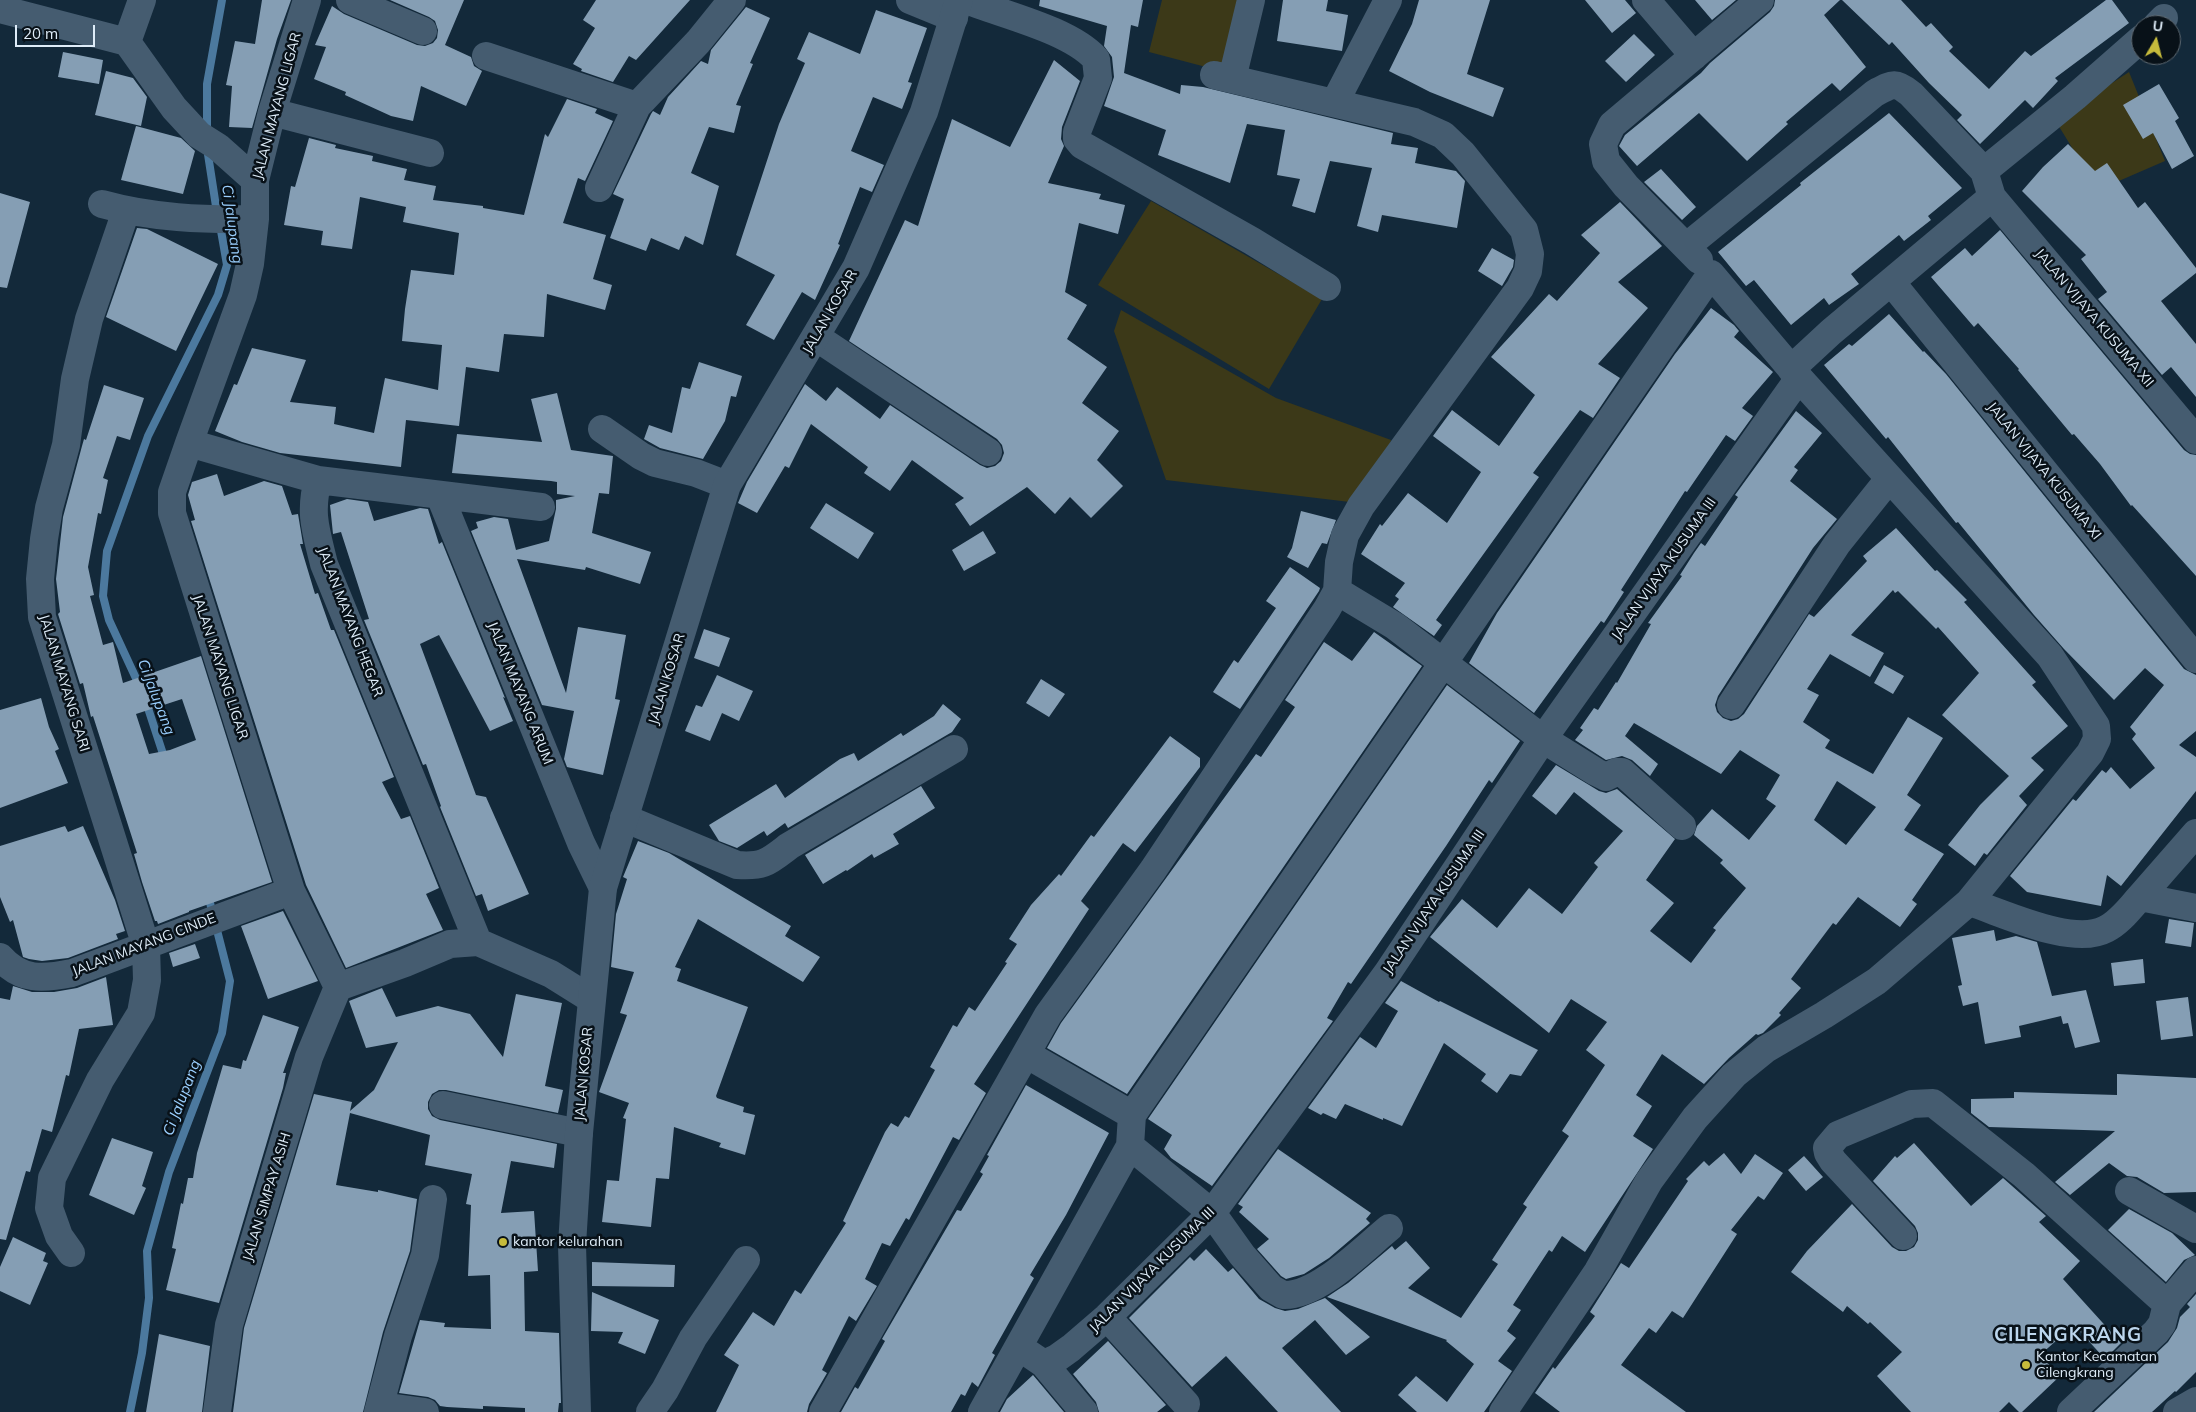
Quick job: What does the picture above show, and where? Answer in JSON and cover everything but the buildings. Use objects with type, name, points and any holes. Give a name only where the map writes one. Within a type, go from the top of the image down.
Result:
[{"type":"street","points":[[127,42],[142,0]]},
{"type":"street","name":"JALAN MAYANG LIGAR","points":[[307,0],[272,112],[243,220],[250,264],[243,295],[172,492],[172,513],[291,890],[338,987]]},
{"type":"street","points":[[350,0],[423,31]]},
{"type":"street","points":[[599,188],[637,106],[698,42],[732,0]]},
{"type":"street","points":[[910,0],[960,6],[1049,30],[1077,45],[1096,59],[1098,78],[1077,132],[1077,139],[1082,145],[1252,241],[1327,287]]},
{"type":"street","points":[[823,1412],[1048,1015],[1153,870],[1327,609],[1337,590],[1338,562],[1345,535],[1361,506],[1520,288],[1528,271],[1530,254],[1524,230],[1463,154],[1443,135],[1414,122],[1223,77],[1251,0]]},
{"type":"street","points":[[1335,102],[1388,0]]},
{"type":"street","points":[[1646,0],[1694,56]]},
{"type":"street","points":[[1503,1412],[1598,1271],[1649,1181],[1695,1118],[1734,1075],[1766,1048],[1824,1015],[1877,981],[1969,902],[2090,753],[2097,739],[2096,726],[2050,656],[1889,480],[1687,246],[1626,186],[1606,161],[1603,144],[1612,125],[1760,0]]},
{"type":"street","name":"JALAN KOSAR","points":[[577,1412],[572,1245],[579,1132],[603,888],[727,485],[856,268],[924,112],[960,6]]},
{"type":"street","points":[[9,7],[127,42],[174,108],[255,180]]},
{"type":"street","points":[[1984,171],[2075,97],[2131,48]]},
{"type":"street","points":[[486,56],[637,106]]},
{"type":"street","points":[[1687,246],[1875,93],[1890,84],[1901,86],[1911,94],[1984,171],[1992,197]]},
{"type":"street","points":[[272,112],[430,153]]},
{"type":"street","name":"JALAN VIJAYA KUSUMA III","points":[[1044,1364],[1071,1348],[1107,1317],[1212,1213],[1388,972],[1543,739],[1795,373],[1831,332],[1892,283],[1992,197]]},
{"type":"street","name":"JALAN VIJAYA KUSUMA XII","points":[[1992,197],[2196,440]]},
{"type":"street","name":"JALAN MAYANG SARI","points":[[71,1253],[59,1236],[49,1208],[52,1178],[100,1080],[141,1013],[147,980],[146,946],[42,617],[40,579],[49,508],[66,445],[75,387],[114,208],[202,219],[243,220]]},
{"type":"street","points":[[982,1412],[1130,1146],[1132,1115],[1711,274]]},
{"type":"street","name":"JALAN VIJAYA KUSUMA XI","points":[[1892,283],[2196,659]]},
{"type":"street","points":[[816,337],[988,452]]},
{"type":"street","points":[[602,428],[641,456],[655,463],[727,485]]},
{"type":"street","points":[[189,442],[318,480],[541,507]]},
{"type":"street","name":"JALAN MAYANG HEGAR","points":[[318,480],[313,499],[313,521],[324,564],[478,942]]},
{"type":"street","points":[[1731,705],[1837,544],[1889,480]]},
{"type":"street","name":"JALAN MAYANG ARUM","points":[[440,496],[581,842],[603,888]]},
{"type":"street","points":[[1337,590],[1395,626],[1543,739],[1601,775],[1606,776],[1622,772],[1682,826]]},
{"type":"street","points":[[624,818],[737,865],[751,866],[767,863],[789,846],[954,749]]},
{"type":"street","points":[[1969,902],[2059,931],[2094,934],[2116,922],[2196,833]]},
{"type":"street","name":"JALAN MAYANG CINDE","points":[[0,957],[9,968],[25,976],[50,978],[72,974],[291,890]]},
{"type":"street","points":[[2140,897],[2196,908]]},
{"type":"street","points":[[338,987],[405,963],[450,944],[478,942],[551,974],[591,999]]},
{"type":"street","name":"JALAN SIMPAY ASIH","points":[[217,1412],[228,1325],[309,1057],[338,987]]},
{"type":"street","points":[[1026,1054],[1132,1115]]},
{"type":"street","points":[[1903,1236],[1833,1161],[1827,1148],[1838,1135],[1904,1107],[1917,1103],[1933,1103],[2024,1175],[2167,1304]]},
{"type":"street","points":[[443,1105],[579,1132]]},
{"type":"street","points":[[1130,1146],[1212,1213],[1242,1255],[1271,1288],[1283,1296],[1301,1294],[1323,1283],[1389,1228]]},
{"type":"street","points":[[2129,1191],[2193,1222]]},
{"type":"street","points":[[425,1412],[379,1409],[398,1336],[425,1255],[433,1199]]},
{"type":"street","points":[[650,1412],[665,1390],[693,1338],[746,1260]]},
{"type":"street","points":[[2071,1412],[2156,1332],[2162,1324],[2167,1304],[2196,1270]]},
{"type":"street","points":[[1107,1317],[1186,1404]]},
{"type":"street","points":[[1019,1347],[1044,1364],[1084,1412]]},
{"type":"street","points":[[2177,1412],[2196,1402]]},
{"type":"shaded area","points":[[1162,0],[1243,0],[1225,72],[1149,52]]},
{"type":"shaded area","points":[[2129,72],[2165,161],[2098,190],[2055,120]]},
{"type":"shaded area","points":[[1151,201],[1322,299],[1269,389],[1098,285]]},
{"type":"shaded area","points":[[1121,310],[1276,398],[1391,440],[1375,505],[1166,480],[1114,331]]},
{"type":"waterway","name":"Ci Jalupang","points":[[207,132],[207,84],[222,0]]},
{"type":"waterway","name":"Ci Jalupang","points":[[207,148],[217,213]]},
{"type":"waterway","name":"Ci Jalupang","points":[[140,687],[109,620],[103,596],[107,551],[148,436],[218,295],[227,265],[220,225]]},
{"type":"waterway","name":"Ci Jalupang","points":[[146,702],[165,760]]},
{"type":"waterway","name":"Ci Jalupang","points":[[130,1412],[142,1353],[149,1298],[147,1251],[169,1172],[222,1033],[230,981],[208,895]]},
{"type":"place","name":"kantor kelurahan","points":[[503,1242]]},
{"type":"place","name":"Kantor Kecamatan Cilengkrang","points":[[2026,1365]]},
{"type":"district","name":"CILENGKRANG","points":[[2068,1335]]}]
